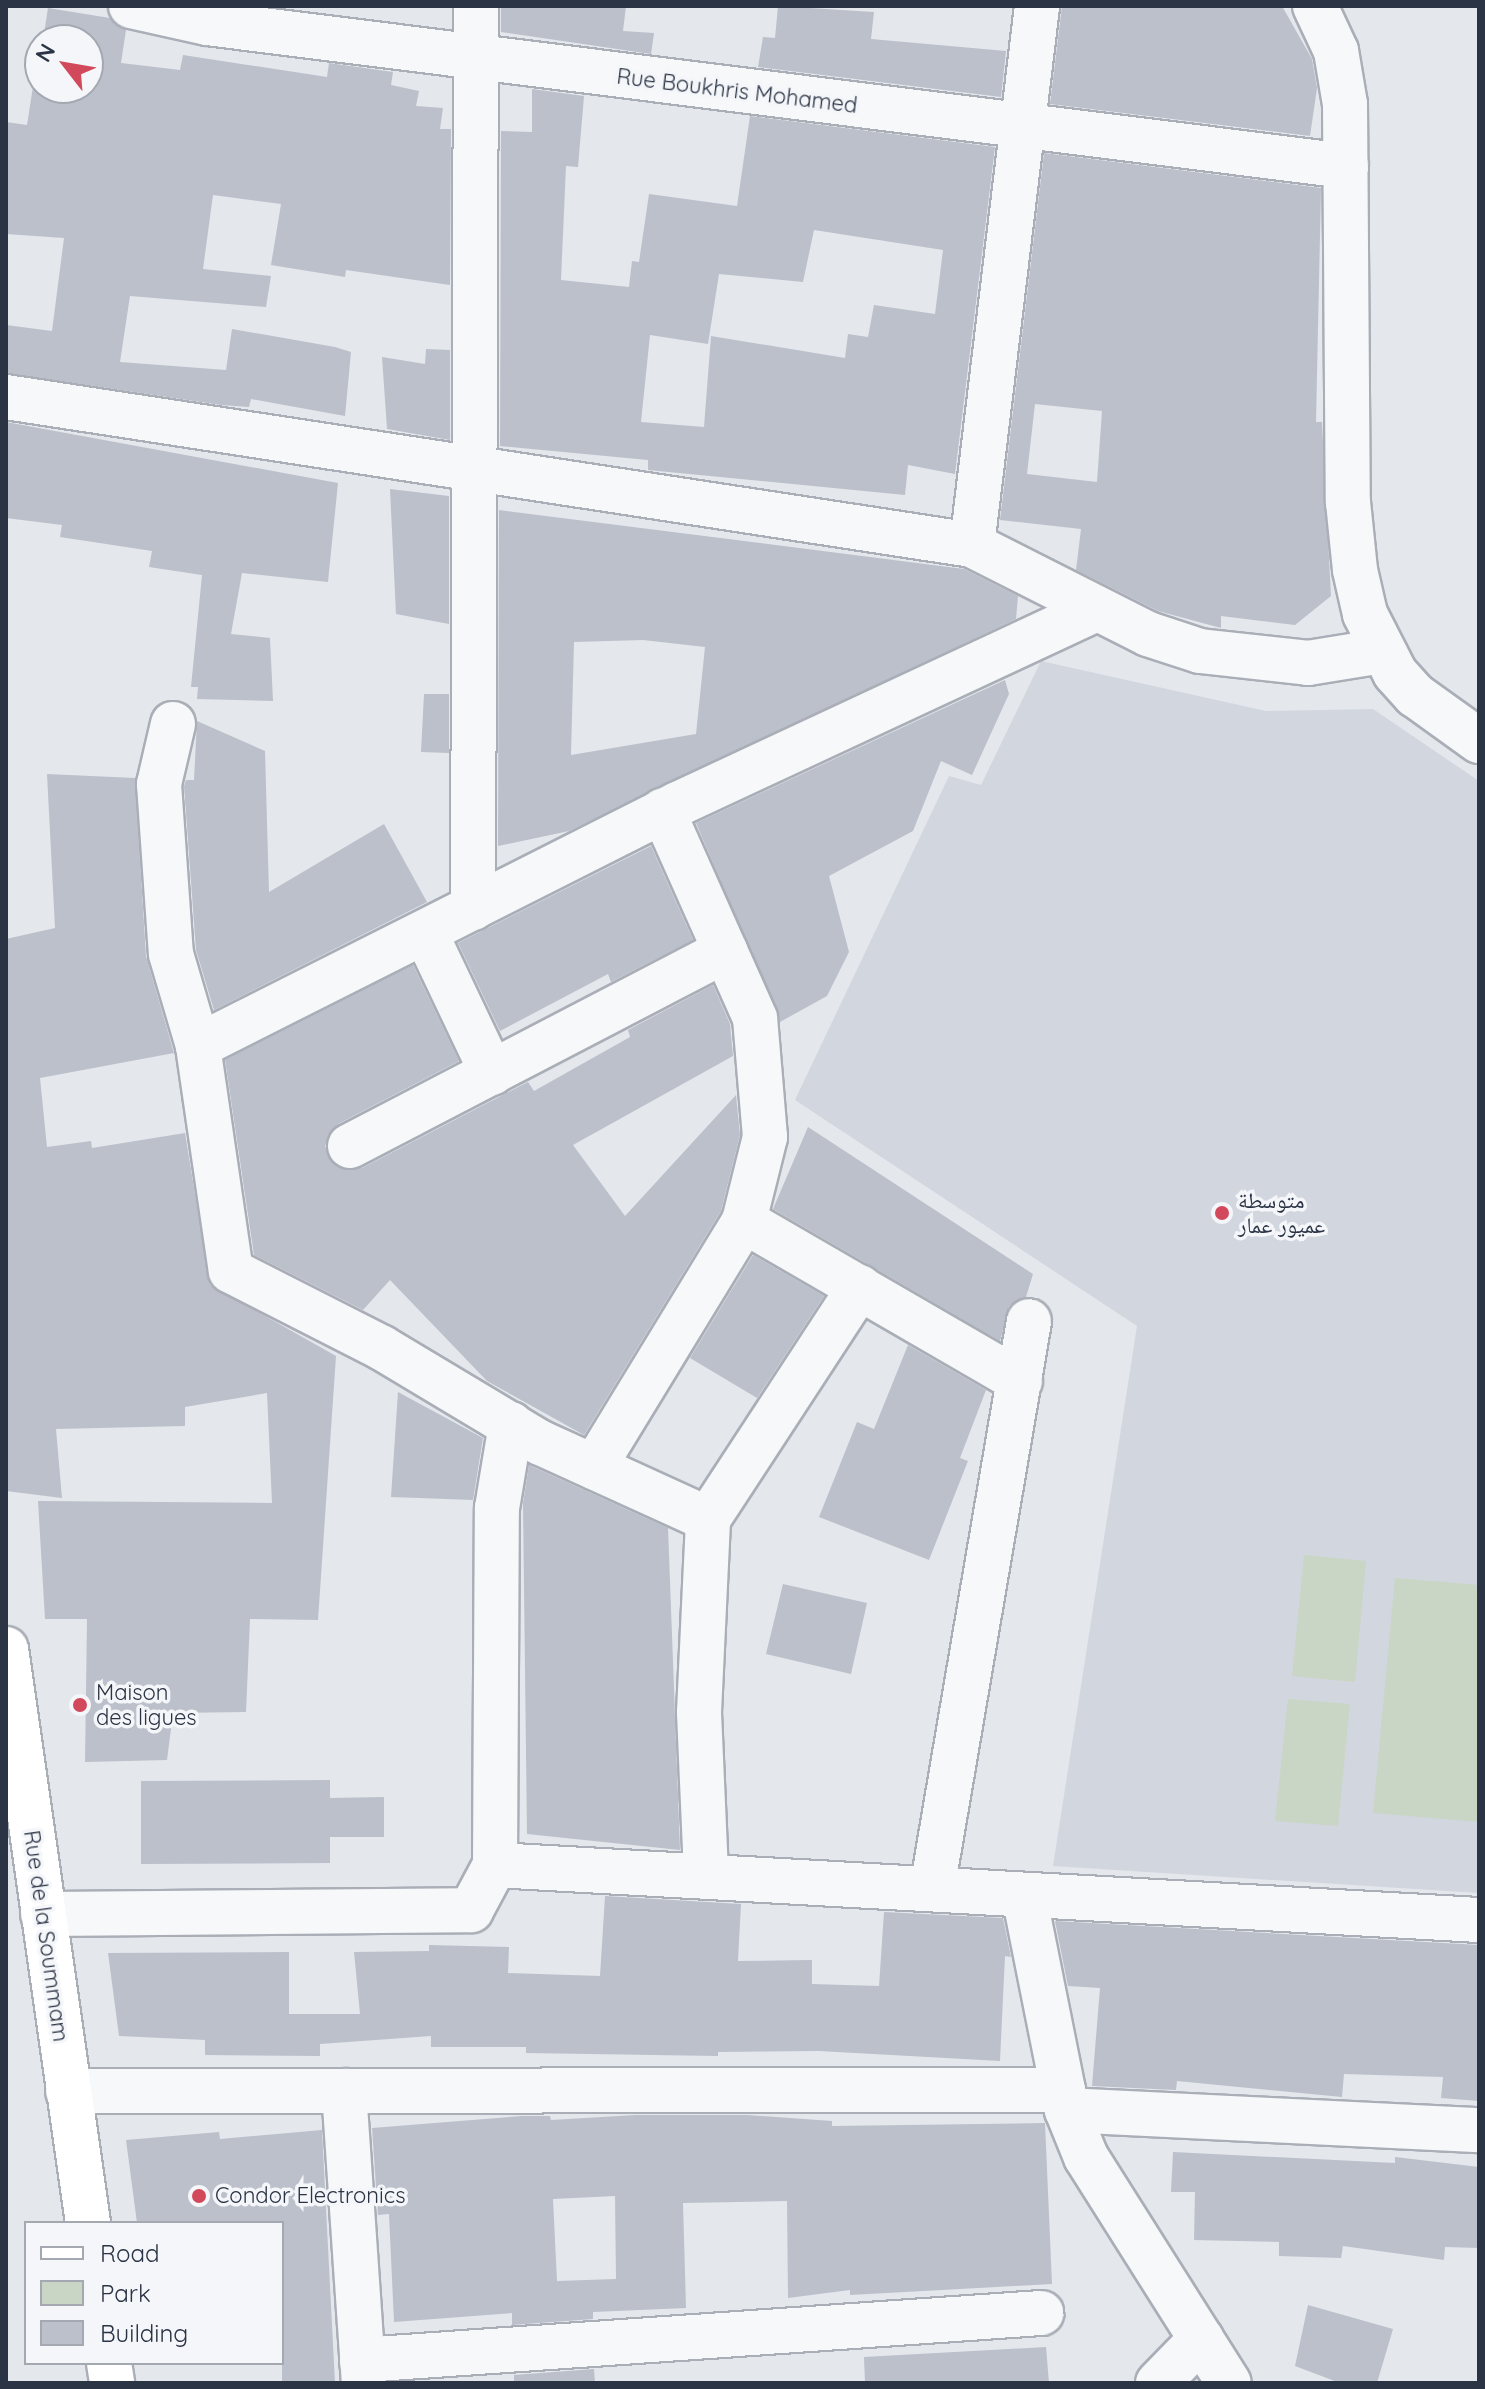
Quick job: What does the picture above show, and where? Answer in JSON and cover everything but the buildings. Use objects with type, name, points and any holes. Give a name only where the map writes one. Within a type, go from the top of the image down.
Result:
[{"type":"main road","name":"Rue de la Soummam","points":[[6,1649],[88,2221]]},
{"type":"street","name":"Rue Boukhris Mohamed","points":[[131,6],[207,23],[476,59],[1346,166]]},
{"type":"street","points":[[473,908],[476,6]]},
{"type":"street","points":[[972,545],[1037,6]]},
{"type":"street","points":[[1315,6],[1341,75],[1346,166],[1348,502],[1355,570],[1365,614],[1382,651],[1415,695],[1479,741]]},
{"type":"street","points":[[6,397],[972,545],[1097,609],[1200,651],[1308,663],[1382,651]]},
{"type":"street","points":[[198,1046],[663,811],[1097,609]]},
{"type":"street","points":[[173,724],[159,784],[171,954],[198,1046],[231,1271],[382,1348],[511,1424],[594,1467],[708,1519]]},
{"type":"street","points":[[594,1467],[744,1221],[760,1169],[766,1105],[755,1018],[663,811]]},
{"type":"street","points":[[425,932],[492,1073]]},
{"type":"street","points":[[350,1146],[725,951]]},
{"type":"street","points":[[744,1221],[1020,1381]]},
{"type":"street","points":[[706,1873],[699,1712],[708,1519],[860,1287]]},
{"type":"street","points":[[932,1889],[1029,1321]]},
{"type":"street","points":[[43,1914],[471,1910],[495,1865],[497,1508],[511,1424]]},
{"type":"street","points":[[495,1865],[706,1873],[1024,1895],[1479,1920]]},
{"type":"street","points":[[1024,1895],[1065,2100],[1086,2157],[1229,2383]]},
{"type":"street","points":[[68,2091],[344,2091],[1065,2100],[1479,2130]]},
{"type":"street","points":[[344,2091],[363,2372],[1041,2313]]},
{"type":"street","points":[[1158,2383],[1201,2339]]},
{"type":"shaded area","name":"متوسطة عميور عمار","points":[[1041,661],[1266,711],[1373,709],[1479,781],[1479,1893],[1053,1866],[1137,1326],[795,1100],[949,776],[981,785]]},
{"type":"green space","points":[[1304,1555],[1366,1561],[1355,1682],[1292,1676]]},
{"type":"green space","points":[[1395,1578],[1479,1585],[1479,1822],[1373,1813]]},
{"type":"green space","points":[[1288,1699],[1350,1704],[1338,1826],[1275,1821]]},
{"type":"place","name":"متوسطة عميور عمار","points":[[1222,1213]]},
{"type":"place","name":"Maison des ligues","points":[[80,1705]]},
{"type":"place","name":"Condor Electronics","points":[[199,2196]]}]
